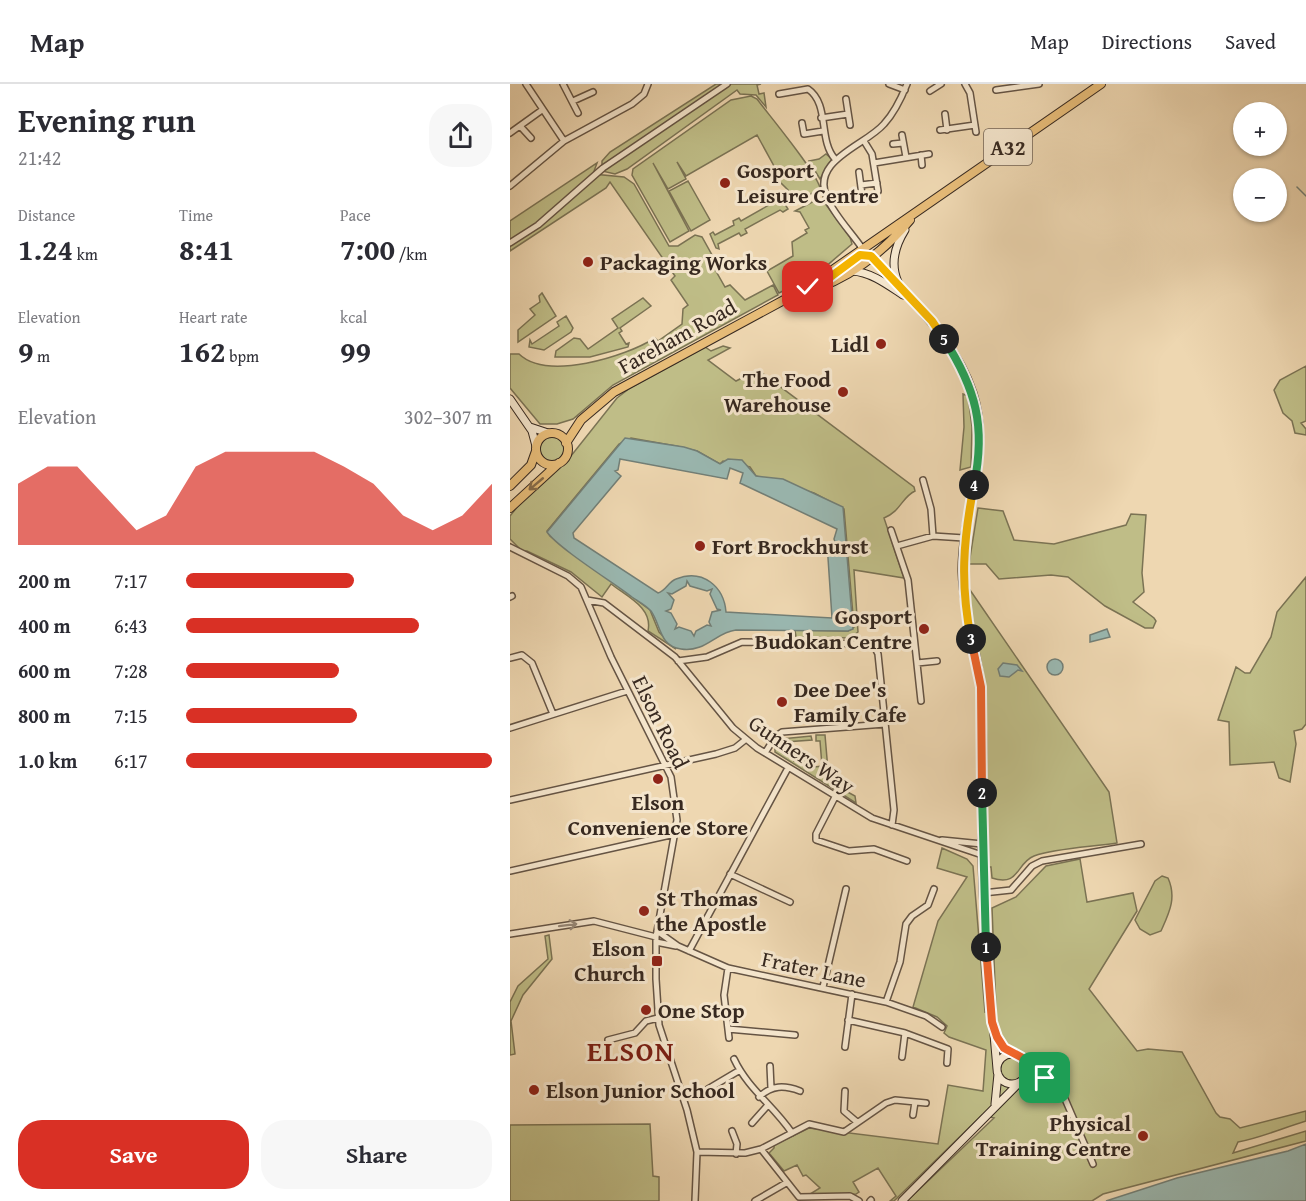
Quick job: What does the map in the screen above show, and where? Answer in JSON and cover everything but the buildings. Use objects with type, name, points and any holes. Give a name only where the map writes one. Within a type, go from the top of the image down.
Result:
[{"type":"main road","name":"Fareham Road","points":[[549,433],[581,420],[629,382],[808,287],[862,248],[913,217],[1101,84]]},
{"type":"main road","name":"Fareham Road","points":[[797,293],[815,289],[851,271],[871,256],[913,217]]},
{"type":"main road","points":[[862,248],[871,256]]},
{"type":"main road","name":"A32","points":[[808,287],[829,278],[860,255],[871,256]]},
{"type":"main road","name":"Fareham Road","points":[[566,443],[581,420]]},
{"type":"main road","points":[[510,486],[533,464],[540,438],[549,433],[561,436],[566,443],[567,452],[562,461],[510,508]]},
{"type":"main road","points":[[536,448],[546,463],[554,464],[562,461]]},
{"type":"street","points":[[527,84],[564,141]]},
{"type":"street","points":[[563,84],[578,113]]},
{"type":"street","points":[[510,186],[564,141],[632,104],[644,94],[648,84]]},
{"type":"street","points":[[510,243],[538,225],[603,168],[727,84]]},
{"type":"street","points":[[787,84],[789,93]]},
{"type":"street","points":[[862,248],[827,197],[825,179],[836,159],[864,141],[891,117],[906,87],[889,84]]},
{"type":"street","points":[[945,114],[944,130],[975,128],[970,93],[965,84]]},
{"type":"street","points":[[996,90],[1040,84],[1042,91]]},
{"type":"street","points":[[930,91],[939,85]]},
{"type":"street","points":[[1004,89],[1005,97]]},
{"type":"street","points":[[779,94],[811,91],[818,100],[826,147],[836,159]]},
{"type":"street","points":[[573,101],[593,93]]},
{"type":"street","points":[[846,99],[850,125]]},
{"type":"street","points":[[510,133],[542,110]]},
{"type":"street","points":[[822,118],[848,114]]},
{"type":"street","points":[[802,123],[804,134],[824,131]]},
{"type":"street","points":[[520,126],[531,138]]},
{"type":"street","points":[[902,135],[906,157]]},
{"type":"street","points":[[864,141],[872,154],[878,191]]},
{"type":"street","points":[[893,144],[903,143]]},
{"type":"street","points":[[874,163],[929,154]]},
{"type":"street","points":[[921,155],[922,165]]},
{"type":"street","points":[[859,172],[862,195]]},
{"type":"street","points":[[861,185],[877,183]]},
{"type":"street","points":[[903,290],[897,280],[893,261],[900,238],[913,217]]},
{"type":"street","points":[[871,256],[932,321],[965,374],[976,402],[980,448],[964,538],[962,572],[965,602],[981,687],[983,893],[997,1070],[997,1098],[992,1109]]},
{"type":"street","points":[[851,271],[864,272],[877,278],[918,306]]},
{"type":"street","points":[[510,399],[529,425],[536,448]]},
{"type":"street","points":[[529,425],[549,433]]},
{"type":"street","points":[[923,480],[931,509],[933,536]]},
{"type":"street","points":[[891,530],[909,588],[921,700]]},
{"type":"street","points":[[897,546],[933,536],[964,538]]},
{"type":"street","name":"Elson Road","points":[[510,542],[512,548],[576,581],[588,600],[627,691],[666,765],[675,798],[675,834],[656,937],[658,1018],[687,1110],[697,1152],[695,1201]]},
{"type":"street","name":"Gunners Way","points":[[588,600],[604,603],[678,661],[745,740],[788,768],[872,818],[982,855]]},
{"type":"street","points":[[678,661],[707,657],[740,642],[871,643],[878,654],[894,810],[892,825]]},
{"type":"street","points":[[510,658],[522,655],[532,663],[553,714]]},
{"type":"street","points":[[917,663],[937,661]]},
{"type":"street","points":[[510,728],[627,691]]},
{"type":"street","points":[[765,753],[775,737],[782,732],[885,724]]},
{"type":"street","points":[[510,800],[666,765],[735,747],[745,740]]},
{"type":"street","points":[[689,951],[788,768]]},
{"type":"street","points":[[835,797],[816,834],[816,840],[849,851],[874,849],[907,861]]},
{"type":"street","points":[[510,871],[675,834]]},
{"type":"street","name":"Gunners Way","points":[[938,840],[982,844]]},
{"type":"street","points":[[983,893],[1011,890],[1032,866],[1042,861],[1141,844]]},
{"type":"street","points":[[730,874],[790,902]]},
{"type":"street","points":[[823,987],[846,889]]},
{"type":"street","points":[[886,1002],[900,962],[906,924],[912,916],[928,905],[933,891],[940,894]]},
{"type":"street","points":[[510,934],[594,921],[656,937]]},
{"type":"street","name":"Frater Lane","points":[[656,937],[728,968],[886,1002],[926,1016],[942,1027]]},
{"type":"street","name":"Frater Lane","points":[[656,937],[678,946]]},
{"type":"street","points":[[728,968],[724,995],[729,1038]]},
{"type":"street","points":[[845,1047],[852,994]]},
{"type":"street","points":[[608,1040],[635,1033],[646,1021],[658,1018]]},
{"type":"street","points":[[848,1020],[905,1033],[948,1049],[947,1063]]},
{"type":"street","points":[[992,1022],[999,1042],[1057,1086],[1064,1095],[1093,1164]]},
{"type":"street","points":[[728,1029],[795,1035]]},
{"type":"street","points":[[903,1057],[905,1033]]},
{"type":"street","points":[[997,1070],[1003,1057],[1016,1054]]},
{"type":"street","points":[[734,1059],[759,1097],[792,1133]]},
{"type":"street","points":[[902,1201],[1022,1080],[1027,1069],[1025,1062]]},
{"type":"street","points":[[770,1066],[771,1088]]},
{"type":"street","points":[[708,1089],[740,1070]]},
{"type":"street","points":[[997,1070],[1007,1083],[1035,1076],[1045,1078]]},
{"type":"street","points":[[759,1097],[771,1088],[800,1090]]},
{"type":"street","points":[[845,1091],[844,1111],[857,1122]]},
{"type":"street","points":[[697,1152],[736,1154],[760,1149],[809,1124],[844,1132],[886,1103],[895,1100],[926,1103]]},
{"type":"street","points":[[913,1115],[915,1102]]},
{"type":"street","points":[[752,1123],[768,1105]]},
{"type":"street","points":[[732,1131],[737,1143],[736,1154]]},
{"type":"street","points":[[760,1149],[797,1196],[815,1200],[847,1196],[859,1201]]},
{"type":"street","points":[[755,1201],[786,1183]]},
{"type":"shaded area","points":[[716,84],[761,84],[757,85],[759,94],[764,93],[766,107],[756,95],[740,94],[737,90],[627,169],[615,174],[602,171],[602,161],[610,152]]},
{"type":"shaded area","points":[[751,96],[757,99],[793,145],[812,172],[820,189],[793,204],[788,190],[777,179],[780,177],[757,135],[686,176],[677,162],[686,179],[668,189],[653,163],[689,231],[670,242],[632,175],[633,169],[731,100]]},
{"type":"shaded area","points":[[826,154],[832,159],[820,179],[809,161],[819,159]]},
{"type":"shaded area","points":[[597,163],[593,174],[624,177],[634,184],[669,246],[678,246],[695,235],[702,237],[712,255],[708,257],[725,287],[730,285],[745,300],[773,285],[778,295],[613,385],[573,419],[557,424],[540,424],[510,388],[510,354],[519,354],[532,362],[548,366],[566,366],[606,359],[655,338],[658,341],[682,324],[683,309],[688,305],[671,280],[675,276],[610,182],[606,188],[510,251],[510,221]]},
{"type":"shaded area","points":[[688,181],[710,220],[691,231],[669,191]]},
{"type":"shaded area","points":[[779,195],[788,209],[783,212],[780,210],[745,229],[747,233],[741,236],[739,233],[718,244],[719,249],[716,248],[710,234],[713,232],[715,235],[734,225],[733,221],[739,218],[741,221],[776,201],[775,197]]},
{"type":"shaded area","points":[[818,199],[824,202],[850,237],[852,244],[817,274],[779,293],[767,271],[793,256],[792,242],[807,233],[805,230],[809,228],[800,212],[795,211]]},
{"type":"shaded area","points":[[542,293],[556,316],[518,342],[518,330],[535,315],[530,309],[540,302],[539,296]]},
{"type":"shaded area","points":[[643,298],[651,306],[620,328],[622,331],[619,333],[626,344],[629,343],[628,347],[590,357],[555,357],[556,351],[574,338],[580,339],[588,349],[618,328],[612,319]]},
{"type":"shaded area","points":[[566,316],[573,328],[571,332],[544,350],[529,347],[530,340],[532,344],[559,326],[557,322]]},
{"type":"shaded area","points":[[723,346],[730,348],[708,360],[736,381],[758,370],[914,487],[915,491],[894,512],[884,518],[904,578],[854,570],[858,632],[850,638],[796,637],[795,630],[848,631],[854,627],[844,509],[814,493],[756,476],[750,467],[723,461],[720,464],[697,451],[631,438],[619,444],[547,531],[550,536],[650,610],[659,632],[676,649],[648,631],[649,623],[643,609],[611,584],[602,597],[571,572],[527,551],[522,551],[510,539],[510,516],[526,496],[567,461],[617,398],[630,388],[705,347],[711,351]]},
{"type":"shaded area","points":[[1306,366],[1306,421],[1301,423],[1306,429],[1306,435],[1295,433],[1292,421],[1283,413],[1274,390],[1280,380]]},
{"type":"shaded area","points":[[963,394],[968,396],[972,427],[971,467],[960,470],[964,427]]},
{"type":"shaded area","points":[[552,437],[560,441],[564,449],[560,457],[552,461],[544,457],[540,449],[544,441]]},
{"type":"shaded area","points":[[978,508],[1003,511],[1014,540],[1054,544],[1126,525],[1131,514],[1146,515],[1142,573],[1144,592],[1133,602],[1154,618],[1156,621],[1153,628],[1145,628],[1105,606],[1068,577],[1051,575],[999,579],[986,564],[969,564]]},
{"type":"shaded area","points":[[1306,577],[1306,724],[1302,729],[1294,731],[1296,744],[1290,782],[1279,778],[1274,762],[1230,765],[1229,722],[1218,720],[1236,667],[1245,673],[1250,673],[1271,637],[1277,612]]},
{"type":"shaded area","points":[[970,590],[1109,792],[1117,843],[1043,853],[1028,859],[1013,877],[1001,880],[992,878],[991,867],[986,867],[985,705],[969,611]]},
{"type":"shaded area","points":[[816,735],[825,735],[829,782],[855,796],[856,803],[775,752],[775,746],[781,739],[811,736],[812,740],[785,742],[788,754],[792,754],[794,761],[814,760],[815,767],[822,766],[820,741],[816,741]]},
{"type":"shaded area","points":[[942,848],[967,859],[973,866],[985,1012],[996,1010],[992,908],[1016,897],[1046,866],[1080,859],[1087,902],[1133,893],[1137,911],[1089,989],[1137,1051],[1148,1049],[1182,1052],[1216,1113],[1220,1117],[1230,1119],[1240,1128],[1306,1111],[1306,1121],[1238,1142],[1233,1153],[1306,1131],[1306,1141],[1103,1194],[1092,1201],[907,1201],[994,1118],[982,1115],[894,1201],[890,1201],[896,1196],[878,1168],[853,1182],[859,1192],[856,1194],[807,1196],[820,1188],[806,1175],[803,1176],[797,1165],[784,1171],[769,1153],[774,1145],[809,1128],[938,1144],[948,1085],[983,1091],[986,1050],[949,1037],[944,1033],[947,1026],[937,1017],[913,1007],[938,921],[967,877],[937,868]]},
{"type":"shaded area","points":[[1162,876],[1168,878],[1171,885],[1171,905],[1161,931],[1150,935],[1140,929],[1135,920],[1155,881]]},
{"type":"shaded area","points":[[549,935],[552,959],[523,995],[511,1021],[515,1054],[510,1055],[510,1002],[518,986],[548,959],[545,936]]},
{"type":"shaded area","points":[[650,1124],[653,1176],[659,1177],[659,1201],[510,1201],[510,1125]]},
{"type":"water","points":[[625,438],[684,447],[697,451],[720,464],[728,459],[742,460],[756,476],[783,479],[843,507],[853,629],[848,631],[736,630],[722,634],[697,648],[674,647],[664,639],[649,609],[574,556],[547,532]],"holes":[[[620,459],[727,479],[730,468],[743,473],[740,483],[837,529],[835,542],[827,543],[832,618],[726,612],[721,595],[716,588],[710,582],[695,576],[676,579],[658,593],[574,538],[573,533],[621,476],[615,471],[618,470]],[[687,581],[690,586],[707,591],[712,589],[710,594],[717,609],[721,610],[712,612],[709,622],[711,626],[707,625],[696,631],[694,636],[691,631],[679,627],[675,629],[677,624],[671,613],[666,611],[671,609],[674,600],[668,593],[672,594],[686,586]]]},
{"type":"water","points":[[1107,629],[1110,637],[1090,642],[1090,635]]},
{"type":"water","points":[[1052,659],[1058,659],[1063,667],[1061,673],[1052,675],[1047,670],[1047,664]]},
{"type":"water","points":[[1003,663],[1017,665],[1022,671],[1018,670],[1009,677],[1000,676],[998,669]]},
{"type":"water","points":[[1306,1144],[1306,1201],[1106,1201],[1177,1178],[1288,1151]]},
{"type":"waterway","points":[[1297,187],[1306,196]]},
{"type":"place","name":"Gosport Leisure Centre","points":[[725,183]]},
{"type":"place","name":"Packaging Works","points":[[588,262]]},
{"type":"place","name":"Lidl","points":[[881,344]]},
{"type":"place","name":"The Food Warehouse","points":[[843,392]]},
{"type":"place","name":"Fort Brockhurst","points":[[700,546]]},
{"type":"place","name":"Gosport Budokan Centre","points":[[924,629]]},
{"type":"place","name":"Dee Dee's Family Cafe","points":[[782,702]]},
{"type":"place","name":"Elson Convenience Store","points":[[658,779]]},
{"type":"place","name":"St Thomas the Apostle","points":[[644,911]]},
{"type":"place","name":"Elson Church","points":[[657,961]]},
{"type":"place","name":"One Stop","points":[[646,1010]]},
{"type":"place","name":"Elson Junior School","points":[[534,1090]]},
{"type":"place","name":"Physical Training Centre","points":[[1143,1136]]},
{"type":"district","name":"ELSON","points":[[631,1050]]},
{"type":"route","points":[[808,287],[829,278],[860,255],[871,256],[932,321],[959,363],[973,393],[980,429],[980,448],[964,538],[962,572],[966,611],[981,687],[982,855],[988,984],[992,1022],[999,1042],[1045,1078]]}]
